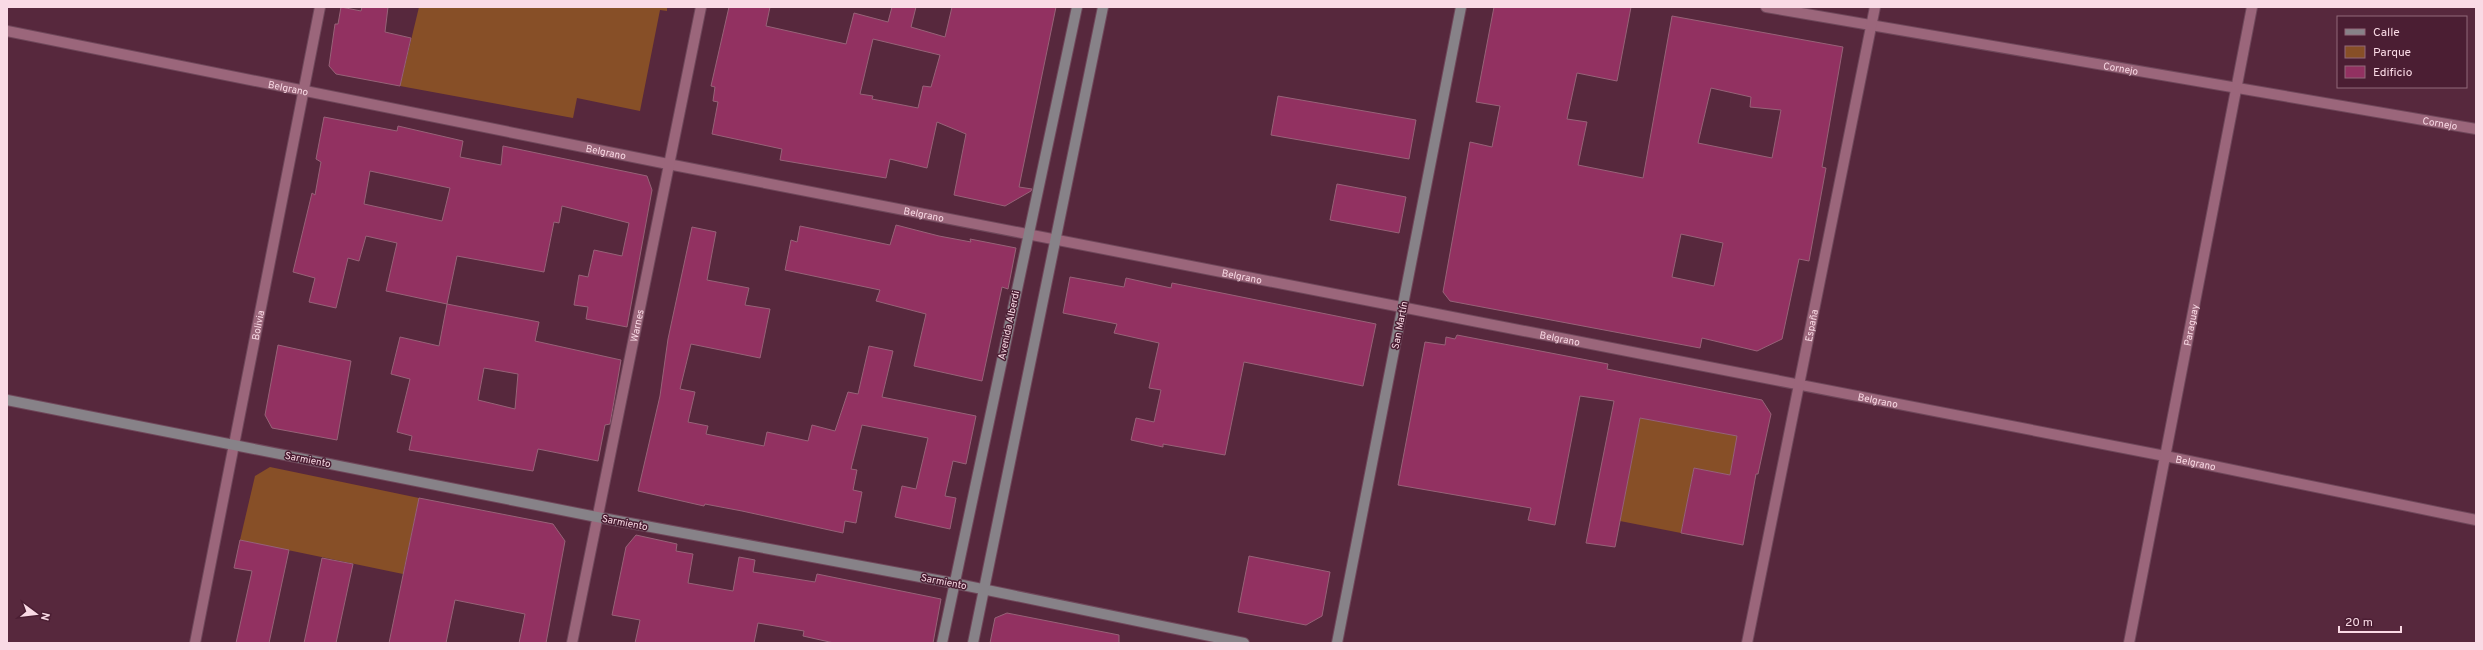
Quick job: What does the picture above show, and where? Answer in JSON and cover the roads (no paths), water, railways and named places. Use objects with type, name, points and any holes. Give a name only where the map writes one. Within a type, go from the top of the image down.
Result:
[{"type":"street","name":"Bolivia","points":[[195,643],[320,7]]},
{"type":"street","name":"Warnes","points":[[572,643],[701,7]]},
{"type":"street","name":"Avenida Alberdi","points":[[942,643],[1077,7]]},
{"type":"street","points":[[972,643],[1103,7]]},
{"type":"street","name":"San Martín","points":[[1337,643],[1461,7]]},
{"type":"street","name":"Cornejo","points":[[1766,7],[2476,129]]},
{"type":"street","name":"España","points":[[1747,643],[1875,7]]},
{"type":"street","name":"Paraguay","points":[[2129,643],[2252,7]]},
{"type":"street","name":"Belgrano","points":[[7,31],[668,164],[1055,238],[1403,308],[2165,456],[2476,520]]},
{"type":"street","name":"Sarmiento","points":[[7,400],[597,516],[954,583],[1244,643]]}]
